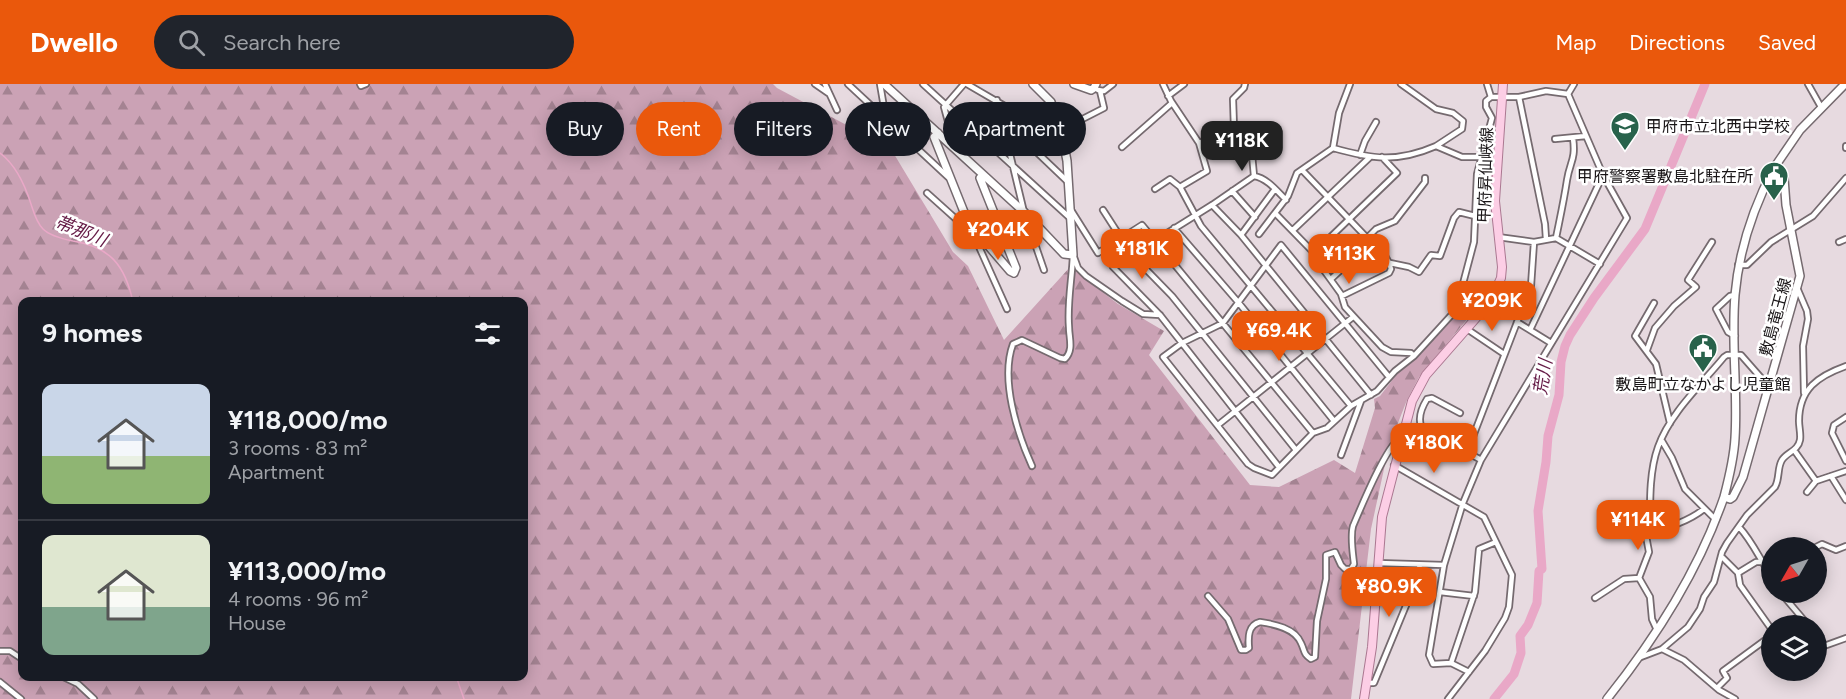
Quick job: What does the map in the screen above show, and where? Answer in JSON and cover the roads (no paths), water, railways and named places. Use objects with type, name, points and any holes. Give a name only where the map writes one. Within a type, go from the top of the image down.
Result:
[{"type":"main road","points":[[882,84],[943,137]]},
{"type":"main road","points":[[1033,84],[1051,102]]},
{"type":"main road","points":[[1074,84],[1088,89],[1097,88]]},
{"type":"main road","name":"甲府昇仙峡線","points":[[1364,699],[1372,647],[1382,517],[1412,401],[1426,375],[1490,302],[1498,287],[1502,267],[1494,201],[1503,84]]},
{"type":"main road","name":"敷島竜王線","points":[[1607,699],[1641,657],[1657,630],[1707,543],[1724,497],[1735,438],[1735,295],[1738,265],[1754,213],[1774,168],[1800,130],[1845,84]]},
{"type":"main road","points":[[938,133],[934,137],[970,226],[1010,271],[1015,272],[1016,268],[980,178],[983,175]]},
{"type":"main road","points":[[963,156],[1024,212],[1064,254],[1073,255],[1065,156]]},
{"type":"main road","name":"敷島竜王線","points":[[1724,497],[1730,499],[1733,497],[1743,477],[1798,290],[1800,276],[1784,190],[1784,178],[1774,168]]},
{"type":"street","points":[[360,84],[361,86],[366,84]]},
{"type":"street","points":[[815,84],[831,95]]},
{"type":"street","points":[[825,84],[837,110]]},
{"type":"street","points":[[848,84],[868,102]]},
{"type":"street","points":[[882,84],[884,102]]},
{"type":"street","points":[[923,84],[943,102]]},
{"type":"street","points":[[949,102],[965,84],[1000,102]]},
{"type":"street","points":[[1097,88],[1104,91],[1113,84]]},
{"type":"street","points":[[1163,84],[1172,103],[1199,143],[1207,171],[1180,188]]},
{"type":"street","points":[[1168,96],[1184,84]]},
{"type":"street","points":[[1234,128],[1233,99],[1245,84]]},
{"type":"street","points":[[1259,234],[1286,200],[1297,173],[1333,148],[1339,113],[1350,84]]},
{"type":"street","points":[[1333,148],[1370,157],[1408,157],[1436,146],[1462,129],[1463,121],[1453,113],[1436,110],[1401,84]]},
{"type":"street","points":[[1487,84],[1491,97]]},
{"type":"street","points":[[1568,94],[1574,84]]},
{"type":"street","points":[[1808,84],[1821,107]]},
{"type":"street","points":[[1086,117],[1104,108],[1097,88]]},
{"type":"street","points":[[1389,377],[1281,245],[1223,322],[1182,343],[1163,357],[1248,464],[1272,475],[1313,433],[1327,428],[1351,406],[1371,395],[1414,356],[1456,310],[1476,231],[1477,174],[1492,118],[1486,107],[1486,101],[1491,97],[1519,98],[1540,91],[1568,94]]},
{"type":"street","points":[[1469,672],[1451,663],[1437,665],[1430,661],[1444,565],[1463,503],[1481,460],[1627,218],[1603,175],[1568,94]]},
{"type":"street","points":[[1519,98],[1545,224],[1546,239]]},
{"type":"street","points":[[1122,147],[1172,103]]},
{"type":"street","points":[[1360,155],[1376,122]]},
{"type":"street","points":[[1199,143],[1234,128],[1242,130],[1252,154],[1254,176]]},
{"type":"street","points":[[1556,139],[1586,136]]},
{"type":"street","points":[[1556,238],[1565,200],[1567,177],[1575,154],[1573,138]]},
{"type":"street","points":[[1436,146],[1462,156],[1481,157]]},
{"type":"street","points":[[925,156],[952,181]]},
{"type":"street","points":[[1003,156],[1071,220]]},
{"type":"street","points":[[1012,156],[1024,212],[1044,270]]},
{"type":"street","points":[[1041,156],[1068,182]]},
{"type":"street","points":[[1293,230],[1370,157]]},
{"type":"street","points":[[1314,253],[1397,173],[1382,158]]},
{"type":"street","points":[[1302,170],[1383,252],[1390,263],[1389,273],[1342,296]]},
{"type":"street","points":[[1530,330],[1603,175]]},
{"type":"street","points":[[1279,467],[1160,315],[1113,267],[1254,176],[1260,177],[1286,200]]},
{"type":"street","points":[[1331,279],[1369,240],[1376,229],[1395,220],[1425,182],[1425,178]]},
{"type":"street","points":[[1738,265],[1747,266],[1771,242],[1813,216],[1846,178]]},
{"type":"street","points":[[1155,189],[1170,179],[1180,188],[1194,216],[1351,406]]},
{"type":"street","points":[[1241,235],[1275,189]]},
{"type":"street","points":[[1232,191],[1256,217]]},
{"type":"street","points":[[927,193],[966,228],[970,226],[1007,309]]},
{"type":"street","points":[[1212,205],[1241,235],[1371,395]]},
{"type":"street","points":[[1071,210],[1098,253],[1142,225],[1313,433]]},
{"type":"street","points":[[1103,210],[1120,238]]},
{"type":"street","points":[[1390,263],[1409,267],[1419,273],[1431,255],[1440,256],[1454,218],[1459,212],[1475,216]]},
{"type":"street","points":[[1275,213],[1314,253],[1353,317],[1387,350],[1411,353],[1414,356]]},
{"type":"street","points":[[1174,228],[1238,302],[1334,421]]},
{"type":"street","points":[[1498,237],[1534,242],[1556,238],[1600,264]]},
{"type":"street","points":[[1839,242],[1846,239]]},
{"type":"street","points":[[1467,452],[1531,286],[1534,242]]},
{"type":"street","points":[[1647,351],[1655,328],[1674,306],[1696,287],[1688,280],[1712,242]]},
{"type":"street","points":[[1073,255],[1078,268],[1086,276],[1122,301],[1143,314],[1160,315]]},
{"type":"street","points":[[1032,466],[1013,410],[1008,377],[1010,353],[1013,344],[1022,340],[1060,358],[1065,359],[1068,356],[1071,347],[1068,310],[1073,255]]},
{"type":"street","points":[[1132,255],[1172,296],[1296,450]]},
{"type":"street","points":[[1641,657],[1662,649],[1680,635],[1696,616],[1704,597],[1714,582],[1726,543],[1759,502],[1775,487],[1780,462],[1794,450],[1800,440],[1800,407],[1804,394],[1803,346],[1808,318],[1798,290]]},
{"type":"street","points":[[1735,295],[1730,296],[1716,309],[1728,332],[1735,336]]},
{"type":"street","points":[[1654,303],[1635,336],[1656,364],[1670,423]]},
{"type":"street","points":[[1218,425],[1353,317]]},
{"type":"street","points":[[1517,322],[1551,343]]},
{"type":"street","points":[[1467,329],[1504,354]]},
{"type":"street","points":[[1639,578],[1649,552],[1646,536],[1650,530],[1651,488],[1658,447],[1670,423],[1727,355],[1741,355],[1770,388]]},
{"type":"street","points":[[1804,394],[1820,377],[1846,366]]},
{"type":"street","points":[[1460,413],[1432,398],[1427,399],[1423,405],[1419,421],[1421,426],[1481,460]]},
{"type":"street","points":[[1341,455],[1361,401]]},
{"type":"street","points":[[1412,401],[1423,405]]},
{"type":"street","points":[[1846,417],[1834,425],[1832,434],[1844,453],[1846,461]]},
{"type":"street","points":[[1208,596],[1228,619],[1241,650],[1246,651],[1249,648],[1248,637],[1251,627],[1260,622],[1276,625],[1295,634],[1307,657],[1311,659],[1314,657],[1317,621],[1326,579],[1326,555],[1335,552],[1341,564],[1351,569],[1354,564],[1353,526],[1391,445],[1403,436]]},
{"type":"street","points":[[1662,441],[1685,489],[1716,520]]},
{"type":"street","points":[[1794,450],[1816,481]]},
{"type":"street","points":[[1394,465],[1484,517],[1512,575],[1509,607],[1496,633],[1448,699]]},
{"type":"street","points":[[1807,492],[1816,481],[1846,471]]},
{"type":"street","points":[[1831,476],[1846,500]]},
{"type":"street","points":[[1650,530],[1695,517],[1704,509]]},
{"type":"street","points":[[1738,573],[1756,562],[1761,562],[1754,545],[1739,527]]},
{"type":"street","points":[[1451,663],[1474,596],[1479,549],[1496,542]]},
{"type":"street","points":[[1827,546],[1836,550],[1846,546]]},
{"type":"street","points":[[1721,556],[1738,573],[1740,585],[1761,615]]},
{"type":"street","points":[[1377,563],[1444,565]]},
{"type":"street","points":[[1365,683],[1374,683],[1420,565]]},
{"type":"street","points":[[1639,578],[1650,597],[1652,619],[1657,630]]},
{"type":"street","points":[[1595,598],[1624,579],[1639,578]]},
{"type":"street","points":[[1440,592],[1474,596]]},
{"type":"street","points":[[1790,603],[1800,615]]},
{"type":"street","points":[[1827,645],[1846,638]]},
{"type":"street","points":[[1717,688],[1727,678],[1723,671],[1761,643]]},
{"type":"street","points":[[1662,649],[1684,660],[1734,699]]},
{"type":"street","points":[[0,651],[10,651],[18,656]]},
{"type":"street","points":[[72,681],[94,699]]},
{"type":"street","points":[[0,682],[21,699]]},
{"type":"waterway","name":"荒川","points":[[1494,699],[1514,674],[1521,653],[1520,636],[1528,625],[1537,603],[1539,571],[1542,569],[1538,511],[1548,436],[1559,395],[1561,362],[1565,346],[1594,298],[1645,229],[1705,84]]},
{"type":"waterway","name":"帯那川","points":[[0,153],[11,163],[19,176],[43,229],[106,253],[120,268],[132,297]]},
{"type":"waterway","name":"帯那川","points":[[458,681],[464,699]]},
{"type":"place","name":"甲府市立北西中学校","points":[[1625,152]]},
{"type":"place","name":"甲府警察署敷島北駐在所","points":[[1774,202]]},
{"type":"place","name":"敷島町立なかよし児童館","points":[[1703,374]]}]
